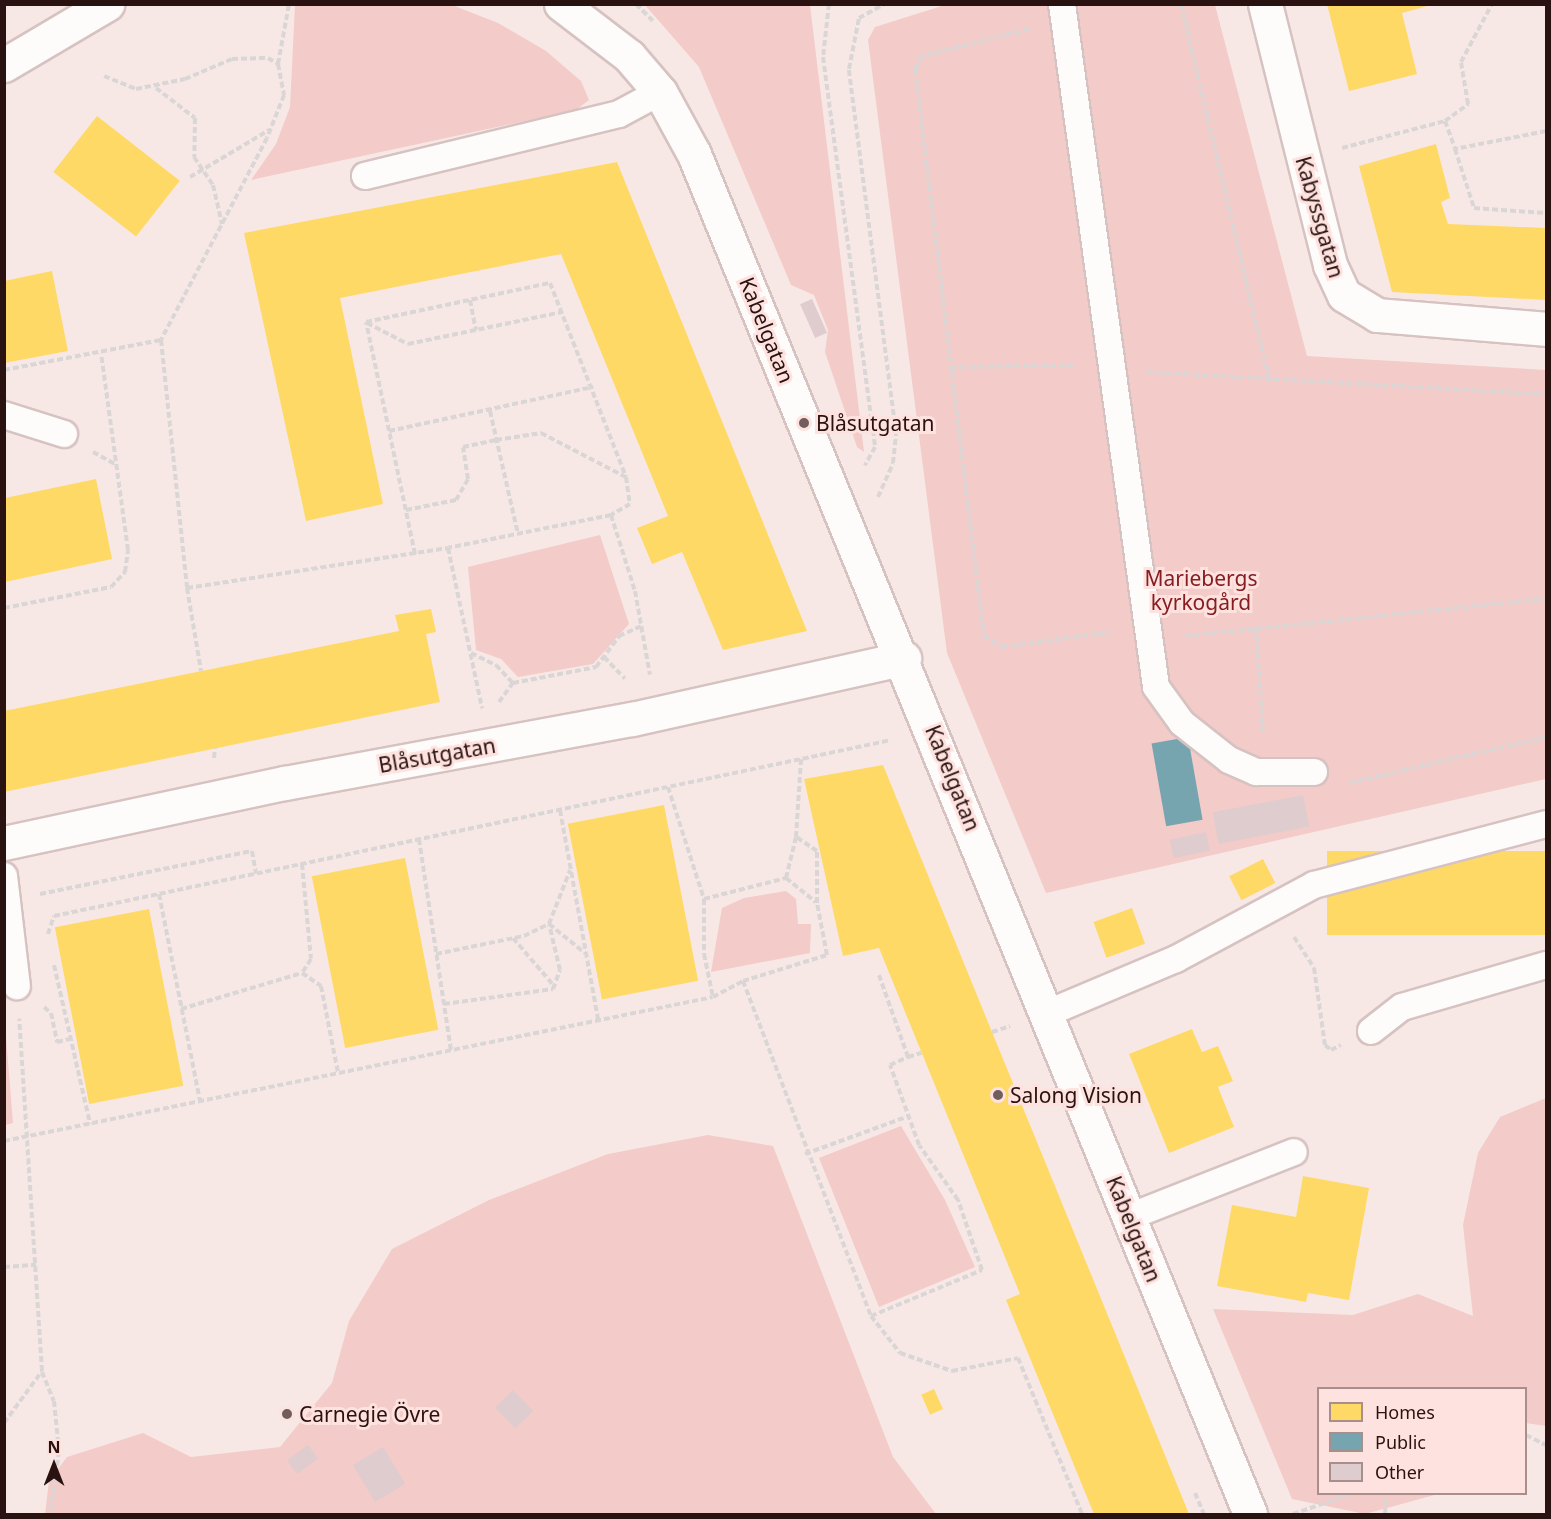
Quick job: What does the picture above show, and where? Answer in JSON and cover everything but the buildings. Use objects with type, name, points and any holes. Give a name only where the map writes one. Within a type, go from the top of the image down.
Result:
[{"type":"street","points":[[4,65],[107,4]]},
{"type":"street","name":"Kabelgatan","points":[[561,4],[629,56],[660,92],[703,175],[904,658],[1250,1515]]},
{"type":"street","name":"Kabyssgatan","points":[[1265,4],[1330,265],[1344,295],[1358,309],[1377,315],[1546,329]]},
{"type":"street","name":"Blåsutgatan","points":[[4,843],[285,783],[633,719],[904,658]]},
{"type":"lane","points":[[1063,12],[1162,702],[1229,760],[1256,772],[1314,772]]},
{"type":"lane","points":[[365,176],[619,114],[660,92]]},
{"type":"lane","points":[[4,415],[64,434]]},
{"type":"lane","points":[[1048,1013],[1176,959],[1314,885],[1546,824]]},
{"type":"lane","points":[[6,888],[17,986]]},
{"type":"lane","points":[[1371,1031],[1402,1007],[1546,964]]},
{"type":"lane","points":[[1129,1217],[1294,1152]]},
{"type":"path","points":[[201,671],[187,588],[161,340],[271,129],[284,95],[278,64],[289,4]]},
{"type":"path","points":[[829,4],[823,57],[875,447],[863,469]]},
{"type":"path","points":[[875,500],[893,463],[896,433],[849,69],[859,18],[885,4]]},
{"type":"path","points":[[1181,4],[1269,379]]},
{"type":"path","points":[[1336,150],[1445,121],[1468,104],[1461,62],[1492,4]]},
{"type":"path","points":[[1063,12],[917,62],[951,367],[988,642],[1002,647],[1256,627],[1546,598]]},
{"type":"path","points":[[104,76],[136,89],[156,87],[232,59],[268,58],[278,64]]},
{"type":"path","points":[[156,87],[195,118],[194,157],[219,200],[222,224]]},
{"type":"path","points":[[1445,121],[1474,208],[1546,213]]},
{"type":"path","points":[[190,177],[271,129]]},
{"type":"path","points":[[1455,149],[1546,131]]},
{"type":"path","points":[[187,588],[448,548],[611,515],[630,504],[626,477],[593,387],[550,283],[366,322]]},
{"type":"path","points":[[470,300],[476,330]]},
{"type":"path","points":[[366,322],[408,344],[562,312]]},
{"type":"path","points":[[366,322],[415,554]]},
{"type":"path","points":[[4,370],[101,354],[118,345],[161,340]]},
{"type":"path","points":[[4,608],[111,587],[125,572],[128,550],[101,354]]},
{"type":"path","points":[[951,367],[1114,367],[1269,379],[1546,394]]},
{"type":"path","points":[[389,431],[593,387]]},
{"type":"path","points":[[490,411],[518,534]]},
{"type":"path","points":[[406,510],[456,500],[468,479],[463,447],[541,433],[626,477]]},
{"type":"path","points":[[611,515],[641,626],[651,679]]},
{"type":"path","points":[[448,548],[485,722]]},
{"type":"path","points":[[471,653],[496,665],[513,682],[596,667],[619,636],[641,626]]},
{"type":"path","points":[[1256,627],[1263,740],[1256,772]]},
{"type":"path","points":[[604,657],[631,686]]},
{"type":"path","points":[[1314,772],[1320,787],[1347,783],[1546,737]]},
{"type":"path","points":[[50,948],[54,916],[898,739]]},
{"type":"path","points":[[786,878],[796,837],[801,759]]},
{"type":"path","points":[[668,787],[704,899],[704,954],[713,997]]},
{"type":"path","points":[[560,810],[598,1020]]},
{"type":"path","points":[[4,1142],[713,997],[743,981],[827,955],[817,903],[817,851],[796,837]]},
{"type":"path","points":[[419,839],[451,1051]]},
{"type":"path","points":[[6,888],[252,851],[256,874]]},
{"type":"path","points":[[182,1009],[302,973],[310,959],[302,864]]},
{"type":"path","points":[[444,1004],[507,994],[541,995],[555,987],[560,970],[549,924],[570,869]]},
{"type":"path","points":[[704,899],[786,878]]},
{"type":"path","points":[[786,878],[817,903]]},
{"type":"path","points":[[159,894],[200,1102]]},
{"type":"path","points":[[436,954],[512,938],[549,924]]},
{"type":"path","points":[[549,924],[586,955]]},
{"type":"path","points":[[512,938],[555,987]]},
{"type":"path","points":[[52,959],[90,1125]]},
{"type":"path","points":[[1314,968],[1325,1045]]},
{"type":"path","points":[[302,973],[321,986],[338,1073]]},
{"type":"path","points":[[879,975],[908,1057]]},
{"type":"path","points":[[743,981],[805,1154],[871,1316],[900,1353],[952,1371],[1018,1358],[1082,1515]]},
{"type":"path","points":[[17,986],[42,1371],[54,1401],[58,1442],[50,1515]]},
{"type":"path","points":[[51,1013],[57,1042],[70,1039]]},
{"type":"path","points":[[992,1032],[1013,1025]]},
{"type":"path","points":[[871,1316],[982,1270],[958,1200],[919,1145],[890,1065],[921,1053]]},
{"type":"path","points":[[805,1154],[909,1116]]},
{"type":"path","points":[[4,1267],[36,1265]]},
{"type":"path","points":[[4,1423],[42,1371]]},
{"type":"path","points":[[1527,1436],[1546,1445]]},
{"type":"path","points":[[1293,1515],[1348,1495]]},
{"type":"path","points":[[1385,1515],[1386,1495]]},
{"type":"green space","points":[[295,5],[452,5],[498,23],[546,51],[581,81],[589,100],[576,110],[251,180],[276,144],[290,107]]},
{"type":"green space","points":[[645,5],[810,5],[864,452],[857,447],[825,352],[828,330],[814,295],[791,285],[699,67]]},
{"type":"green space","name":"Mariebergs kyrkogård","points":[[945,5],[1215,5],[1307,356],[1546,370],[1546,779],[1046,893],[947,653],[868,40],[875,27]]},
{"type":"green space","points":[[600,535],[629,624],[593,664],[518,677],[501,659],[476,650],[468,567]]},
{"type":"green space","points":[[786,891],[796,899],[798,924],[811,924],[810,953],[711,972],[722,908],[744,898]]},
{"type":"green space","points":[[4,1012],[13,1123],[5,1125],[4,1125]]},
{"type":"green space","points":[[1546,1098],[1546,1426],[1527,1423],[1527,1387],[1317,1387],[1317,1495],[1434,1495],[1365,1514],[1292,1499],[1213,1309],[1353,1315],[1418,1294],[1473,1316],[1463,1225],[1478,1153],[1500,1117]]},
{"type":"green space","points":[[901,1126],[945,1200],[975,1267],[879,1307],[819,1158]]},
{"type":"green space","points":[[708,1135],[773,1146],[893,1457],[936,1514],[45,1514],[49,1481],[67,1457],[143,1433],[191,1457],[280,1447],[332,1383],[349,1321],[392,1249],[489,1200],[608,1154]]},
{"type":"place","name":"Blåsutgatan","points":[[804,423]]},
{"type":"place","name":"Salong Vision","points":[[998,1095]]},
{"type":"place","name":"Carnegie Övre","points":[[287,1414]]}]
